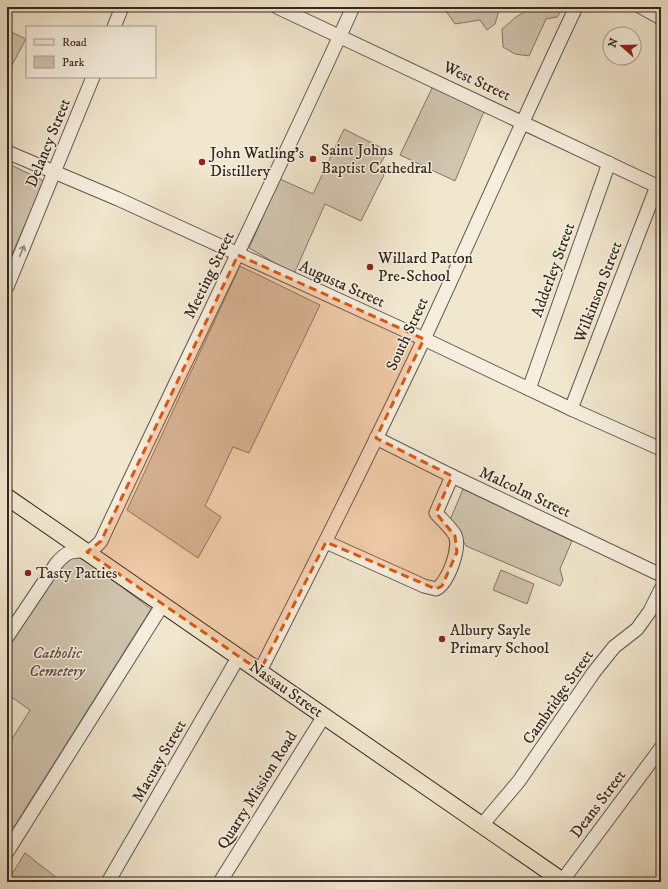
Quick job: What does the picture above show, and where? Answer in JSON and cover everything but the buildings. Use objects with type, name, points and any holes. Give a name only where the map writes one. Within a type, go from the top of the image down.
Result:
[{"type":"main road","name":"Nassau Street","points":[[7,497],[239,656],[563,882]]},
{"type":"street","points":[[114,26],[122,7]]},
{"type":"street","name":"West Street","points":[[277,7],[522,121],[659,187]]},
{"type":"street","name":"Meeting Street","points":[[87,552],[94,549],[101,541],[170,392],[238,255],[353,7]]},
{"type":"street","name":"South Street","points":[[260,671],[326,542],[424,339],[522,121],[576,7]]},
{"type":"street","points":[[641,7],[661,18]]},
{"type":"street","name":"Delancy Street","points":[[7,287],[93,78]]},
{"type":"street","name":"Augusta Street","points":[[7,152],[55,172],[424,339],[571,409],[661,449]]},
{"type":"street","name":"Adderley Street","points":[[529,388],[609,163]]},
{"type":"street","name":"Wilkinson Street","points":[[571,409],[659,187]]},
{"type":"street","name":"Malcolm Street","points":[[376,438],[452,476],[661,575]]},
{"type":"street","points":[[326,542],[424,586],[436,589],[442,586],[457,552],[455,536],[436,514],[452,476]]},
{"type":"street","points":[[7,637],[56,564],[64,555],[71,552],[87,552]]},
{"type":"street","name":"Cambridge Street","points":[[482,826],[519,781],[594,672],[614,648],[637,629],[650,611],[661,589]]},
{"type":"street","points":[[7,852],[162,604]]},
{"type":"street","name":"Macuay Street","points":[[108,882],[239,656]]},
{"type":"street","name":"Quarry Mission Road","points":[[220,882],[324,716]]},
{"type":"street","name":"Deans Street","points":[[563,882],[661,748]]},
{"type":"highlighted area","points":[[238,255],[424,339],[376,438],[452,476],[436,513],[455,536],[457,552],[442,586],[436,589],[326,542],[260,671],[87,552],[101,541]]},
{"type":"green space","points":[[443,7],[500,7],[495,24],[487,30],[480,20],[455,24]]},
{"type":"green space","points":[[533,7],[564,7],[557,17],[546,19],[529,56],[515,54],[503,47],[502,29],[516,17]]},
{"type":"green space","points":[[7,30],[26,39],[7,74]]},
{"type":"green space","points":[[433,86],[485,109],[455,181],[400,155]]},
{"type":"green space","points":[[344,129],[388,151],[377,169],[384,175],[361,221],[325,204],[294,274],[249,248],[280,179],[313,194]]},
{"type":"green space","points":[[7,163],[44,181],[7,266]]},
{"type":"green space","points":[[240,266],[320,305],[249,453],[233,447],[205,506],[221,517],[198,558],[127,510]]},
{"type":"green space","points":[[463,489],[572,541],[560,569],[563,580],[560,586],[466,546],[450,520]]},
{"type":"green space","name":"Catholic Cemetery","points":[[79,555],[151,609],[14,827],[7,822],[7,747],[30,710],[7,694],[7,648],[68,557]]},
{"type":"green space","points":[[501,570],[534,584],[527,604],[493,590]]},
{"type":"green space","points":[[25,853],[62,882],[7,882]]},
{"type":"place","name":"Saint Johns Baptist Cathedral","points":[[313,159]]},
{"type":"place","name":"John Watling's Distillery","points":[[202,162]]},
{"type":"place","name":"Willard Patton Pre-School","points":[[370,267]]},
{"type":"place","name":"Tasty Patties","points":[[28,573]]},
{"type":"place","name":"Albury Sayle Primary School","points":[[442,639]]}]
